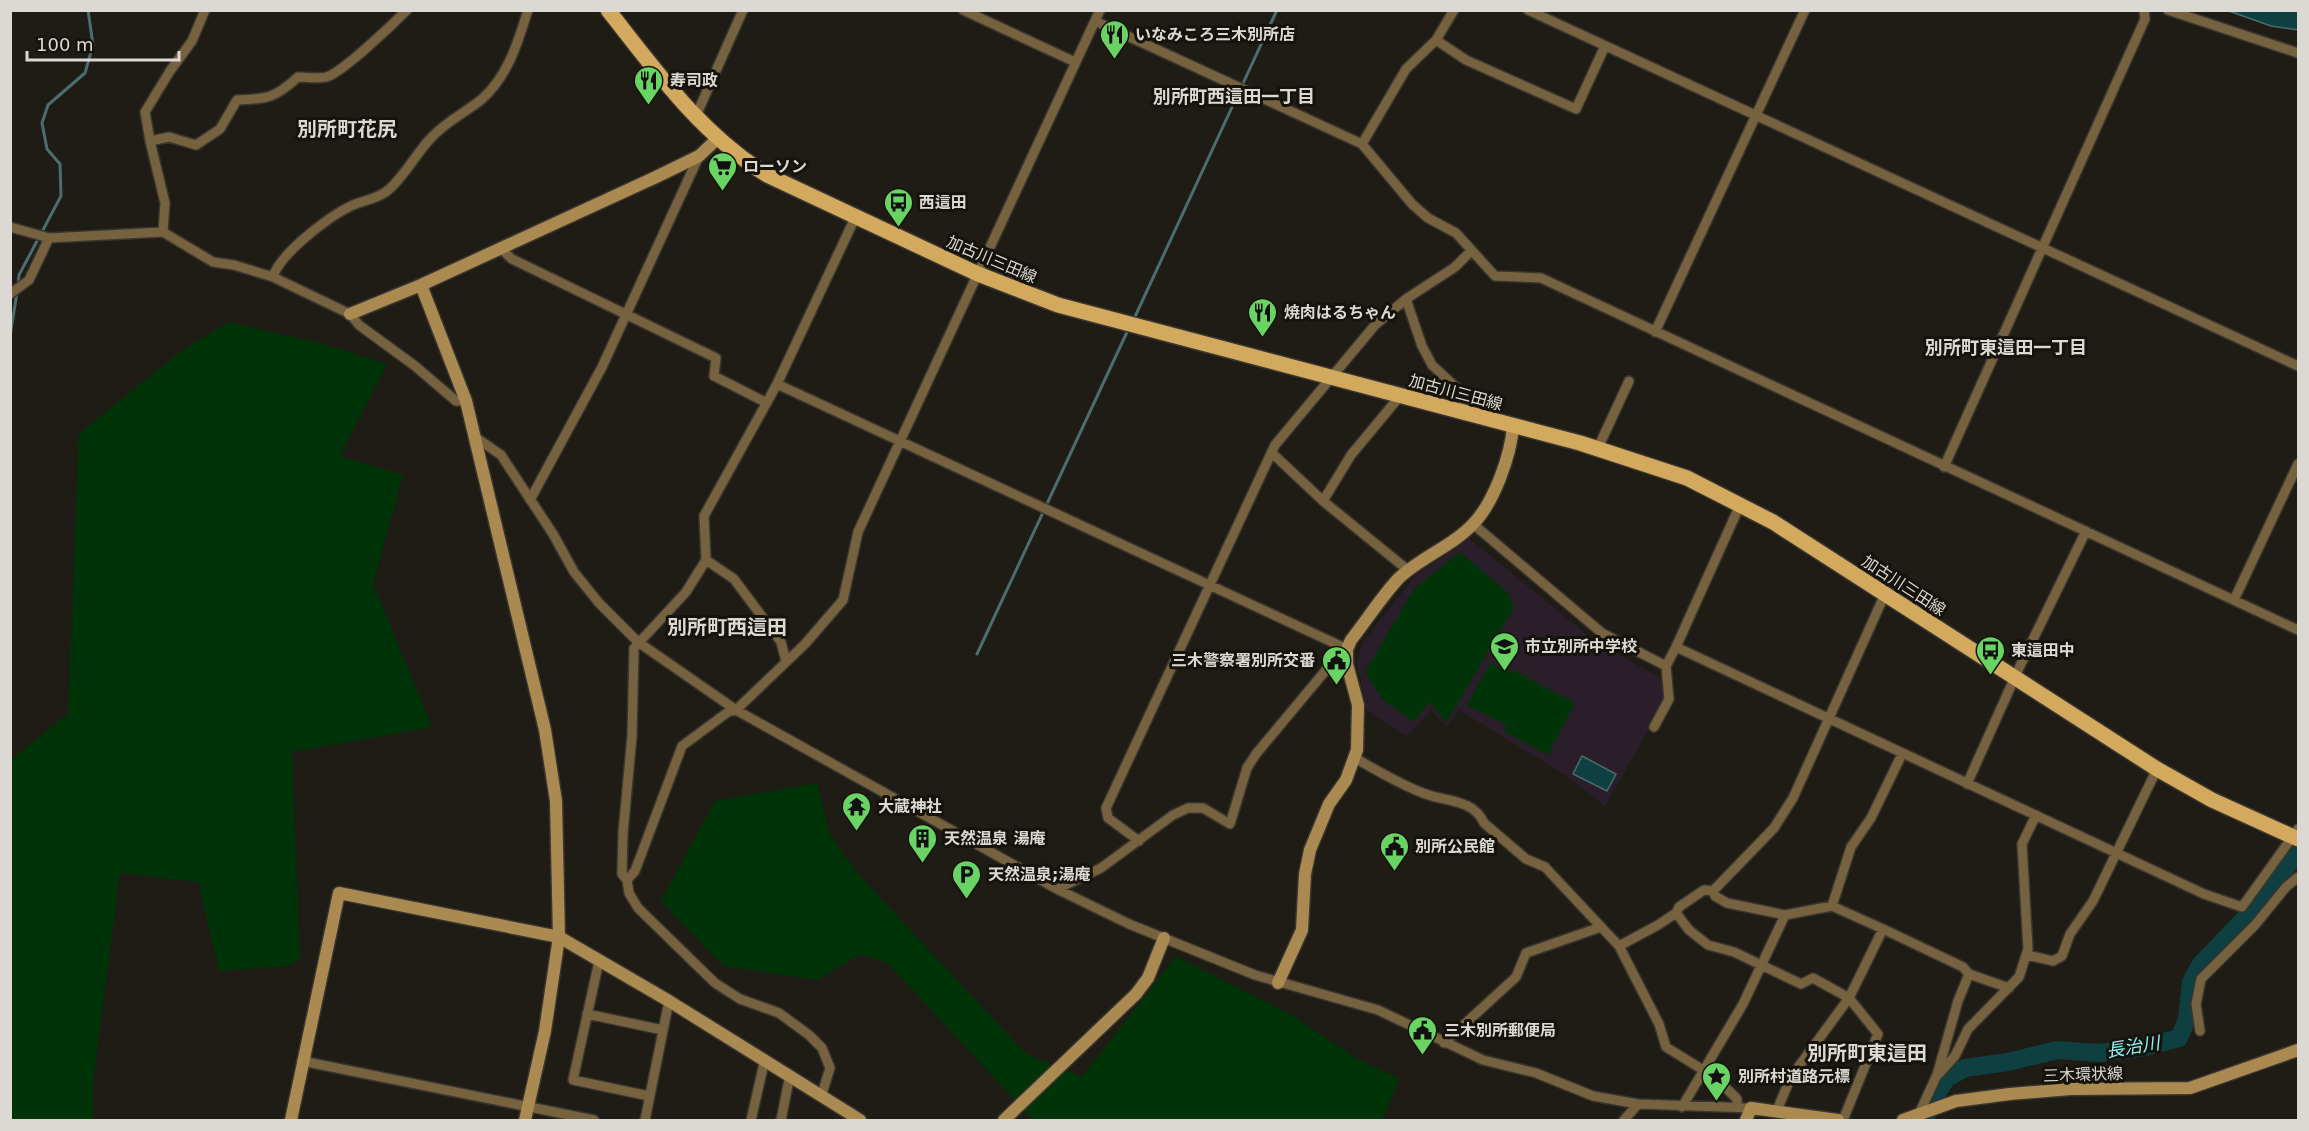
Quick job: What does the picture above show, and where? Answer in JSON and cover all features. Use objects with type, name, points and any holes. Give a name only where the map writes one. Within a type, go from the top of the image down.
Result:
[{"type":"main road","name":"加古川三田線","points":[[608,10],[693,116],[717,139],[767,175],[978,274],[1092,315],[1598,448],[1687,478],[1773,522],[2157,769],[2212,800],[2296,835]]},
{"type":"street","points":[[163,232],[165,203],[150,141],[146,112],[170,71],[192,41],[205,10]]},
{"type":"street","points":[[150,141],[169,137],[196,145],[220,129],[237,100],[269,99],[278,95],[298,77],[328,77],[368,45],[382,37],[407,10]]},
{"type":"street","points":[[273,278],[285,259],[324,222],[353,205],[379,196],[390,189],[432,136],[453,117],[482,99],[504,72],[518,44],[528,10]]},
{"type":"street","points":[[693,116],[699,109],[743,10]]},
{"type":"street","points":[[963,10],[1075,62]]},
{"type":"street","points":[[627,880],[635,871],[682,746],[728,712],[736,710],[805,644],[843,600],[858,532],[1100,10]]},
{"type":"street","points":[[1362,144],[1406,69],[1436,40],[1454,10]]},
{"type":"street","points":[[1528,10],[2298,366]]},
{"type":"street","points":[[1655,332],[1805,10]]},
{"type":"street","points":[[1944,467],[2044,249],[2145,19],[2144,10]]},
{"type":"street","points":[[2168,10],[2298,53]]},
{"type":"street","points":[[1095,21],[1362,144],[1412,204],[1428,218],[1456,233],[1495,276],[1541,278],[2298,630]]},
{"type":"street","points":[[1436,40],[1466,60],[1576,109],[1605,46]]},
{"type":"street","points":[[351,314],[421,285],[699,156],[717,139]]},
{"type":"street","points":[[530,500],[627,314],[699,156]]},
{"type":"street","points":[[822,1094],[830,1068],[822,1048],[809,1035],[779,1013],[740,999],[715,983],[638,908],[628,893],[627,880],[622,874],[622,833],[632,736],[634,648],[686,592],[706,560],[704,516],[777,384],[855,218]]},
{"type":"street","points":[[10,227],[49,238],[163,232],[213,262],[234,265],[273,278],[351,314],[358,325],[416,366],[456,401],[466,401]]},
{"type":"street","points":[[12,293],[29,280],[49,238]]},
{"type":"street","points":[[500,248],[512,259],[716,357],[714,376],[767,403]]},
{"type":"street","points":[[1139,841],[1108,818],[1106,808],[1275,445],[1375,325],[1406,299],[1455,267],[1471,251]]},
{"type":"street","points":[[421,285],[466,401],[547,740],[557,812],[559,937],[545,1030],[525,1120]]},
{"type":"street","points":[[1406,299],[1422,346],[1432,365],[1461,392],[1467,414]]},
{"type":"street","points":[[1598,448],[1629,381]]},
{"type":"street","points":[[777,384],[1347,649]]},
{"type":"street","points":[[1323,501],[1351,455],[1400,396]]},
{"type":"street","points":[[1057,889],[1101,868],[1173,815],[1188,808],[1203,808],[1230,824],[1247,768],[1256,754],[1331,664],[1347,649],[1356,633],[1399,579],[1473,524],[1486,506],[1512,443],[1513,426]]},
{"type":"street","points":[[475,437],[501,455],[574,572],[599,603],[638,642],[736,710],[1057,889],[1129,924],[1278,983],[1361,1004],[1483,1060],[1536,1073],[1593,1096],[1638,1104],[1682,1107],[1737,1106],[1838,1120]]},
{"type":"street","points":[[1272,453],[1323,501],[1409,571]]},
{"type":"street","points":[[2234,600],[2298,464]]},
{"type":"street","points":[[1654,727],[1669,699],[1666,666],[1740,505]]},
{"type":"street","points":[[1473,524],[1602,633],[1666,666]]},
{"type":"street","points":[[1967,784],[2014,678],[2086,531]]},
{"type":"street","points":[[706,560],[734,579],[781,642],[786,661]]},
{"type":"street","points":[[1713,891],[1774,828],[1792,798],[1885,594]]},
{"type":"street","points":[[1676,647],[2204,894],[2242,907],[2296,835]]},
{"type":"street","points":[[1278,983],[1302,930],[1305,874],[1310,850],[1329,804],[1346,780],[1355,758],[1358,705],[1347,664],[1347,649]]},
{"type":"street","points":[[1832,906],[1851,847],[1871,818],[1902,754]]},
{"type":"street","points":[[1355,758],[1424,794],[1458,800],[1480,816],[1484,823],[1526,859],[1545,867],[1619,946],[1659,1024],[1666,1047],[1716,1078],[1737,1099],[1737,1106]]},
{"type":"street","points":[[2027,955],[2053,961],[2062,956],[2070,934],[2093,902],[2118,854],[2157,769]]},
{"type":"street","points":[[1936,1077],[1955,1056],[1968,1029],[2019,977],[2027,955],[2022,844],[2036,815]]},
{"type":"street","points":[[2200,1031],[2196,1004],[2201,979],[2255,925],[2286,887],[2298,877]]},
{"type":"street","points":[[1619,946],[1676,914],[1679,907],[1704,890],[1713,891]]},
{"type":"street","points":[[1713,891],[1715,896],[1727,903],[1785,915],[1832,906],[1963,967],[1969,974],[2008,988]]},
{"type":"street","points":[[291,1120],[339,893],[559,937],[822,1094],[857,1120]]},
{"type":"street","points":[[1676,914],[1689,930],[1708,945],[1734,952],[1801,984],[1813,978],[1849,998],[1878,1034],[1843,1120]]},
{"type":"street","points":[[1682,1107],[1743,1004],[1785,915]]},
{"type":"street","points":[[1444,1043],[1516,977],[1526,953],[1601,927]]},
{"type":"street","points":[[1777,1110],[1791,1077],[1849,998],[1883,929]]},
{"type":"street","points":[[1004,1120],[1136,994],[1148,978],[1164,938]]},
{"type":"street","points":[[599,961],[573,1080],[649,1096]]},
{"type":"street","points":[[1923,1112],[1936,1077],[1958,1001],[1969,974]]},
{"type":"street","points":[[645,1120],[669,1001]]},
{"type":"street","points":[[587,1014],[663,1030]]},
{"type":"street","name":"三木環状線","points":[[1903,1120],[1956,1101],[2010,1094],[2071,1089],[2190,1088],[2298,1050]]},
{"type":"street","points":[[751,1120],[765,1059]]},
{"type":"street","points":[[302,1061],[594,1120]]},
{"type":"street","points":[[781,1120],[790,1075]]},
{"type":"street","points":[[1624,1120],[1638,1104]]},
{"type":"street","points":[[1746,1120],[1751,1108]]},
{"type":"shaded area","name":"市立別所中学校","points":[[1470,539],[1591,638],[1665,681],[1665,701],[1605,806],[1567,776],[1459,710],[1447,727],[1431,710],[1407,736],[1367,710],[1357,663],[1363,642],[1416,575]]},
{"type":"green space","points":[[228,322],[331,346],[387,364],[340,456],[403,475],[373,584],[432,727],[292,752],[300,959],[287,966],[219,971],[198,882],[120,873],[93,1082],[93,1120],[11,1120],[11,760],[68,714],[79,434],[180,352]]},
{"type":"green space","points":[[1460,552],[1508,593],[1514,608],[1446,723],[1430,702],[1413,722],[1382,699],[1365,672],[1414,589]]},
{"type":"green space","points":[[1490,664],[1515,671],[1575,703],[1548,755],[1505,732],[1507,726],[1467,705]]},
{"type":"green space","points":[[817,783],[829,833],[858,874],[1025,1053],[1082,1077],[1176,956],[1293,1016],[1359,1060],[1399,1078],[1383,1120],[1033,1120],[888,963],[861,954],[817,980],[724,966],[661,901],[715,801]]},
{"type":"water","points":[[2229,11],[2298,11],[2298,30],[2271,26]]},
{"type":"water","points":[[1582,756],[1616,774],[1607,791],[1573,774]]},
{"type":"waterway","points":[[18,285],[19,275],[61,196],[60,164],[47,149],[42,123],[48,105],[85,73],[93,45],[88,10]]},
{"type":"waterway","points":[[1133,321],[1277,10]]},
{"type":"waterway","points":[[10,337],[17,292]]},
{"type":"waterway","points":[[977,654],[1128,330]]},
{"type":"waterway","name":"長治川","points":[[1925,1120],[1930,1105],[1946,1079],[1965,1068],[2008,1062],[2057,1050],[2099,1053],[2145,1047],[2179,1038],[2187,1019],[2191,982],[2200,965],[2253,910],[2298,852]]},
{"type":"place","name":"いなみころ三木別所店","points":[[1114,60]]},
{"type":"place","name":"寿司政","points":[[649,106]]},
{"type":"place","name":"ローソン","points":[[722,192]]},
{"type":"place","name":"西這田","points":[[898,228]]},
{"type":"place","name":"焼肉はるちゃん","points":[[1263,338]]},
{"type":"place","name":"市立別所中学校","points":[[1504,672]]},
{"type":"place","name":"東這田中","points":[[1990,676]]},
{"type":"place","name":"三木警察署別所交番","points":[[1336,686]]},
{"type":"place","name":"大蔵神社","points":[[857,832]]},
{"type":"place","name":"天然温泉 湯庵","points":[[923,864]]},
{"type":"place","name":"別所公民館","points":[[1394,872]]},
{"type":"place","name":"天然温泉;湯庵","points":[[967,900]]},
{"type":"place","name":"三木別所郵便局","points":[[1423,1056]]},
{"type":"place","name":"別所村道路元標","points":[[1717,1102]]},
{"type":"district","name":"別所町西這田一丁目","points":[[1234,97]]},
{"type":"district","name":"別所町花尻","points":[[347,129]]},
{"type":"district","name":"別所町東這田一丁目","points":[[2006,348]]},
{"type":"district","name":"別所町西這田","points":[[727,627]]},
{"type":"district","name":"別所町東這田","points":[[1867,1053]]}]
